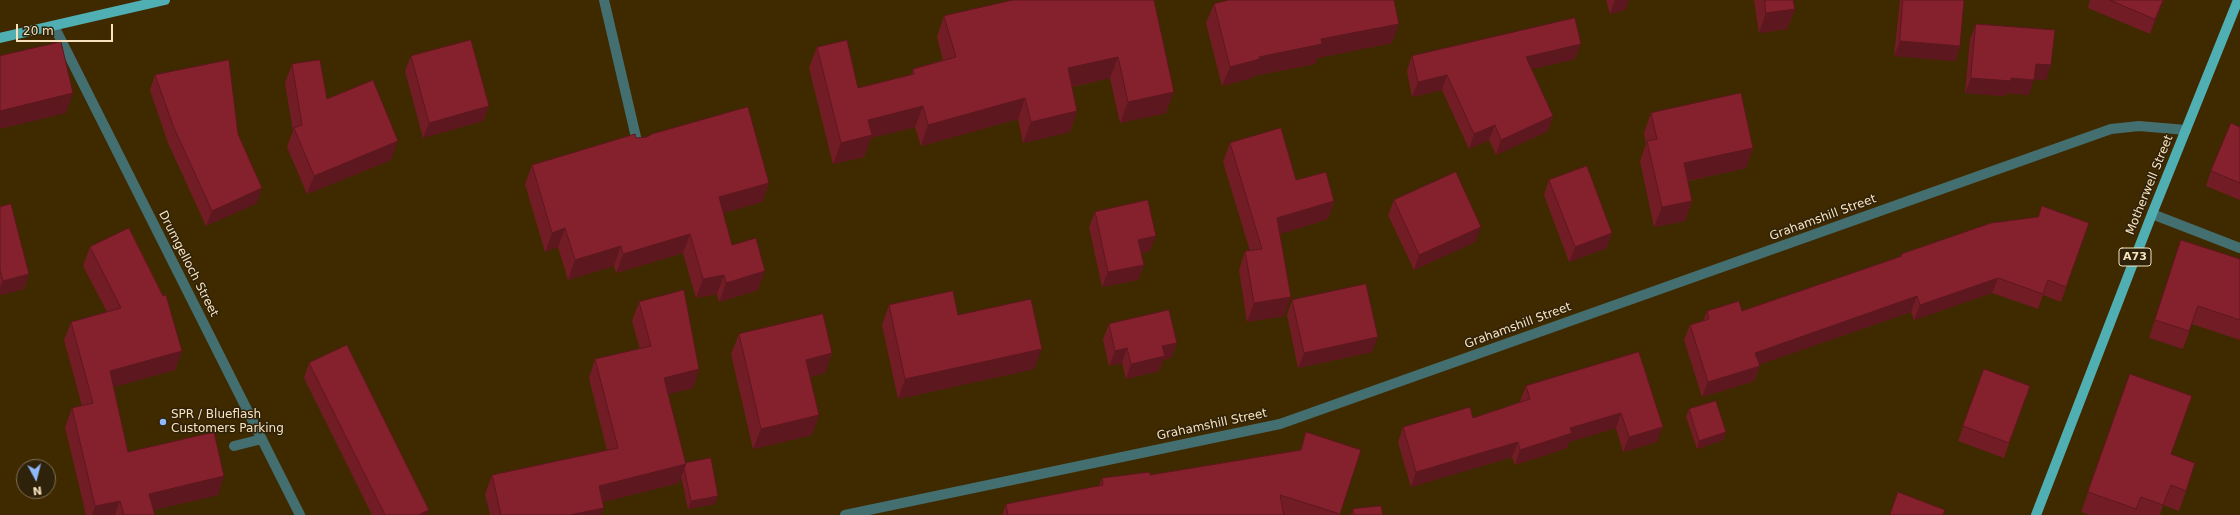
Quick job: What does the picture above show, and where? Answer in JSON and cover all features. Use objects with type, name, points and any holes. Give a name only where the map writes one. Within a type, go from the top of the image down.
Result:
[{"type":"main road","points":[[0,38],[149,2],[165,0]]},
{"type":"main road","name":"Motherwell Street","points":[[2036,515],[2152,214],[2238,0]]},
{"type":"street","points":[[604,0],[639,150]]},
{"type":"street","name":"Drumgelloch Street","points":[[54,26],[300,515]]},
{"type":"street","name":"Grahamshill Street","points":[[845,515],[1280,424],[2111,129],[2139,126],[2186,130]]},
{"type":"street","points":[[2152,214],[2240,248]]},
{"type":"street","points":[[234,446],[262,439]]},
{"type":"building","points":[[1013,0],[1154,0],[1174,92],[1128,102],[1118,57],[1068,68],[1077,111],[1031,122],[1025,98],[928,125],[923,106],[868,120],[872,135],[841,143],[817,47],[847,40],[858,88],[914,74],[913,69],[956,57],[944,16]]},
{"type":"building","points":[[1229,0],[1394,0],[1399,24],[1321,39],[1322,44],[1259,57],[1260,59],[1230,67],[1214,4]]},
{"type":"building","points":[[1765,0],[1793,0],[1795,9],[1766,13]]},
{"type":"building","points":[[1903,0],[1964,0],[1960,46],[1900,41]]},
{"type":"building","points":[[2110,0],[2163,0],[2155,19]]},
{"type":"building","points":[[1575,18],[1581,44],[1526,57],[1553,116],[1501,140],[1495,125],[1474,134],[1447,75],[1418,82],[1412,56]]},
{"type":"building","points":[[1976,24],[2055,30],[2051,65],[2036,64],[2034,80],[2011,78],[2011,81],[1971,78]]},
{"type":"building","points":[[471,40],[489,106],[429,123],[411,56]]},
{"type":"building","points":[[61,42],[73,93],[0,111],[0,56]]},
{"type":"building","points":[[229,60],[238,134],[262,188],[212,211],[174,128],[155,75]]},
{"type":"building","points":[[320,60],[327,99],[373,80],[398,141],[314,176],[294,128],[302,125],[292,64]]},
{"type":"building","points":[[1741,93],[1753,148],[1684,163],[1692,201],[1662,207],[1647,141],[1657,139],[1651,113]]},
{"type":"building","points":[[748,107],[769,183],[719,197],[732,245],[756,238],[765,271],[726,283],[724,275],[703,279],[690,234],[623,254],[621,246],[575,260],[565,228],[552,233],[532,165],[635,134],[636,138],[647,137],[652,134]]},
{"type":"building","points":[[2231,123],[2240,127],[2240,183],[2211,171]]},
{"type":"building","points":[[1281,128],[1296,180],[1326,172],[1334,201],[1277,218],[1291,297],[1254,303],[1245,251],[1262,249],[1230,143]]},
{"type":"building","points":[[1587,166],[1612,233],[1575,247],[1549,180]]},
{"type":"building","points":[[1456,172],[1481,227],[1419,255],[1394,200]]},
{"type":"building","points":[[1148,200],[1156,236],[1138,240],[1144,265],[1108,272],[1095,212]]},
{"type":"building","points":[[11,204],[29,274],[3,281],[0,270],[0,207]]},
{"type":"building","points":[[2042,206],[2089,223],[2066,287],[2048,280],[2043,294],[1998,278],[1920,305],[1917,296],[1755,353],[1760,366],[1708,382],[1690,325],[1709,319],[1707,311],[1739,301],[1742,311],[1902,256],[1901,254],[1991,223],[2038,217]]},
{"type":"building","points":[[129,228],[163,296],[166,295],[182,351],[110,371],[128,452],[214,432],[224,476],[149,494],[155,515],[124,515],[120,501],[95,506],[72,408],[93,403],[71,322],[121,308],[90,247]]},
{"type":"building","points":[[2181,240],[2240,259],[2240,320],[2198,306],[2189,331],[2155,320]]},
{"type":"building","points":[[1366,284],[1378,337],[1304,353],[1292,300]]},
{"type":"building","points":[[684,290],[699,369],[664,378],[686,464],[599,486],[604,508],[570,515],[501,515],[492,475],[618,448],[595,359],[651,346],[639,302]]},
{"type":"building","points":[[953,291],[958,315],[1031,299],[1042,349],[905,379],[889,305]]},
{"type":"building","points":[[1169,310],[1177,343],[1162,346],[1165,356],[1131,364],[1127,348],[1115,351],[1109,324]]},
{"type":"building","points":[[823,314],[832,353],[806,360],[819,415],[761,429],[739,334]]},
{"type":"building","points":[[347,345],[429,510],[418,515],[385,515],[309,363]]},
{"type":"building","points":[[1639,352],[1663,427],[1629,437],[1621,413],[1570,428],[1572,433],[1520,450],[1518,442],[1416,472],[1403,427],[1470,407],[1473,418],[1530,399],[1526,386]]},
{"type":"building","points":[[1984,369],[2030,386],[2009,443],[1963,426]]},
{"type":"building","points":[[2130,374],[2192,396],[2171,454],[2195,463],[2186,491],[2171,485],[2163,505],[2141,497],[2136,509],[2088,492]]},
{"type":"building","points":[[1716,401],[1726,432],[1699,441],[1689,409]]},
{"type":"building","points":[[1306,432],[1361,450],[1340,514],[1280,495],[1284,515],[1008,515],[1006,504],[1103,485],[1102,478],[1150,472],[1150,475],[1301,450]]},
{"type":"building","points":[[711,458],[718,496],[691,501],[684,468],[685,463]]},
{"type":"building","points":[[1898,492],[1945,510],[1943,515],[1890,515]]},
{"type":"building","points":[[1381,506],[1383,515],[1354,515],[1353,509]]},
{"type":"place","name":"SPR / Blueflash Customers Parking","points":[[163,422]]}]
